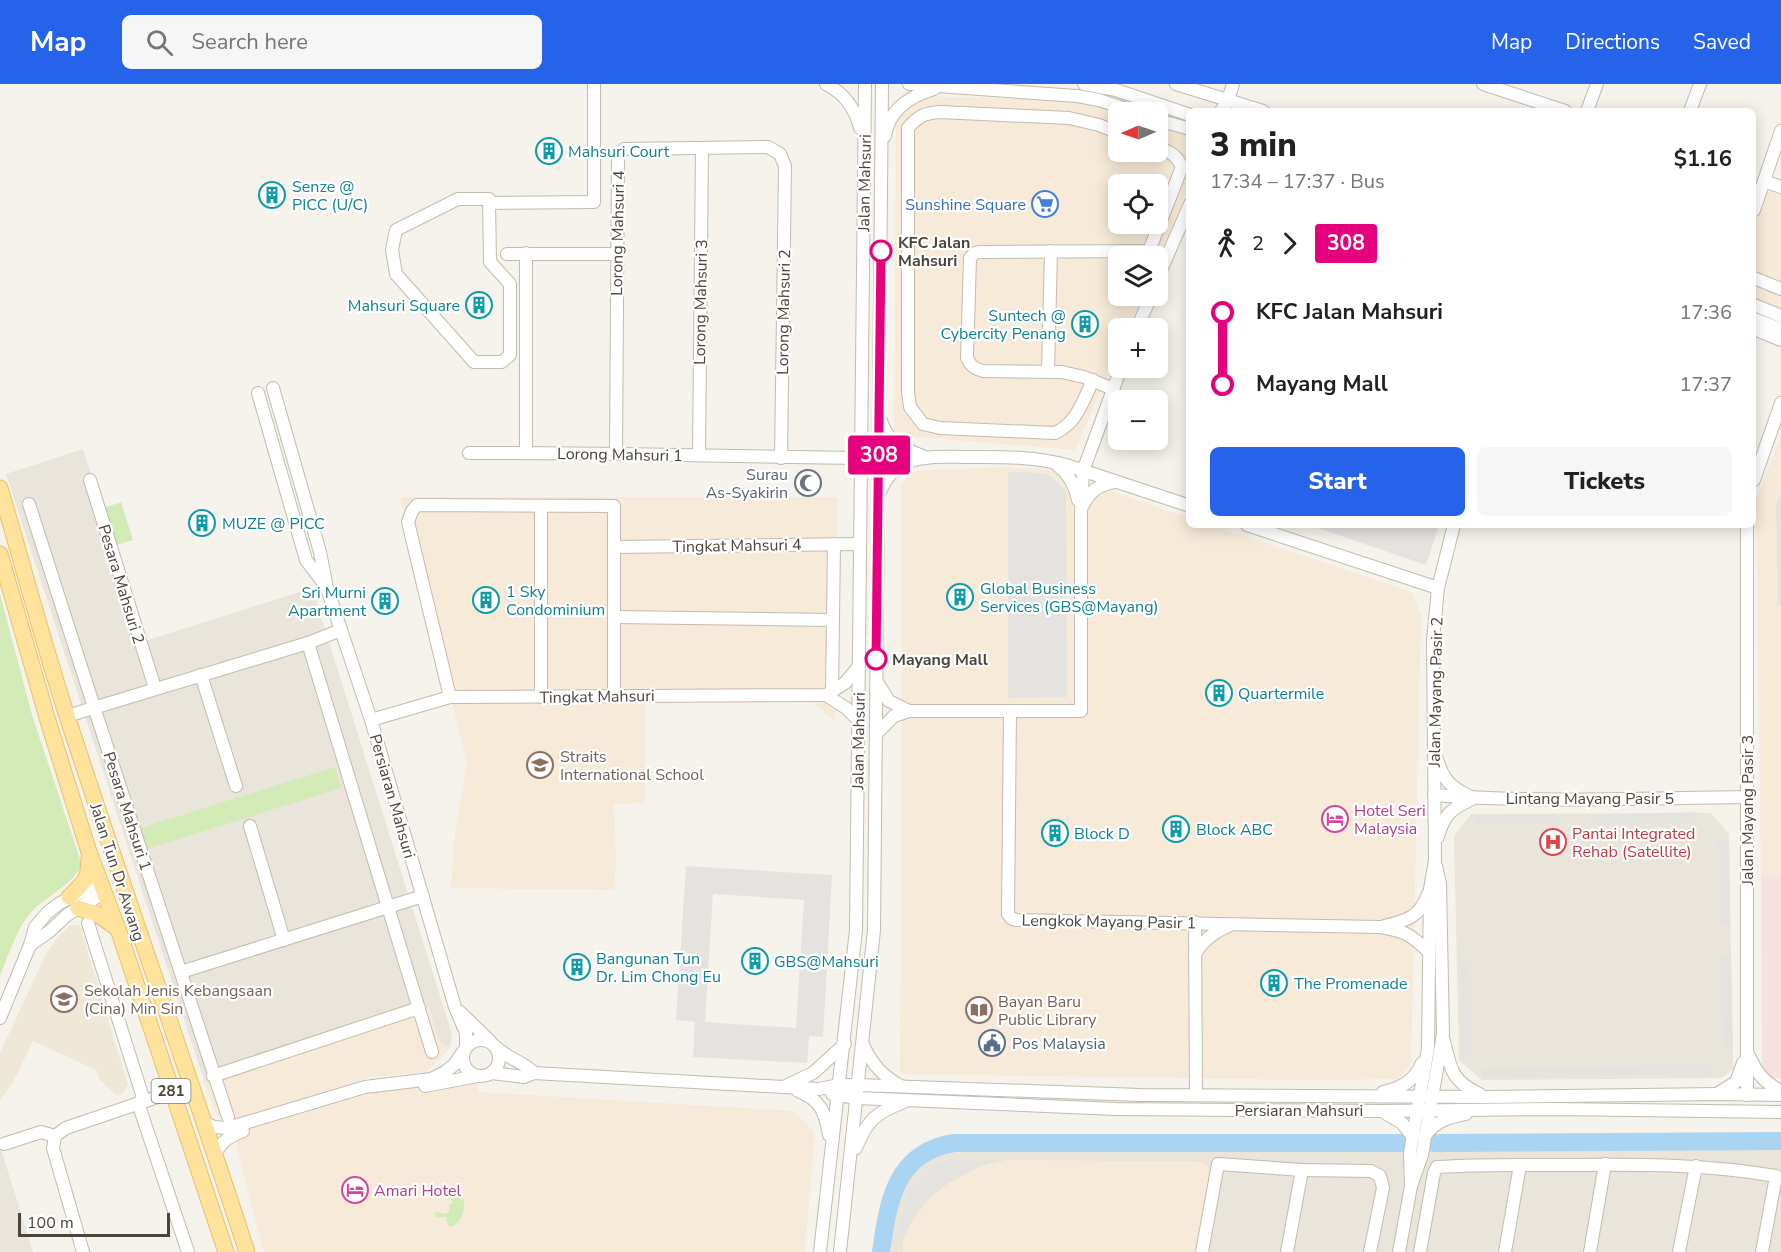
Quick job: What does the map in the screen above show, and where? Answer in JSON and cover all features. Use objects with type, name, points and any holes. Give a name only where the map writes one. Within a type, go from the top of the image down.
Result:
[{"type":"main road","name":"Jalan Tun Dr Awang","points":[[0,488],[67,716],[247,1252]]},
{"type":"main road","name":"Jalan Tun Dr Awang","points":[[0,554],[89,852],[106,886],[118,929],[226,1252]]},
{"type":"main road","points":[[89,852],[88,874],[74,903],[97,914],[118,929]]},
{"type":"main road","points":[[113,856],[114,876],[106,886],[128,901]]},
{"type":"main road","points":[[234,1212],[241,1252]]},
{"type":"street","points":[[489,203],[594,202],[594,84]]},
{"type":"street","points":[[826,84],[847,99],[857,116],[864,140]]},
{"type":"street","name":"Jalan Mahsuri","points":[[820,1252],[856,930],[865,84]]},
{"type":"street","name":"Jalan Mahsuri","points":[[840,1252],[874,930],[882,84]]},
{"type":"street","points":[[909,84],[1077,96],[1108,103]]},
{"type":"street","points":[[1084,84],[1116,90],[1186,114]]},
{"type":"street","points":[[1176,84],[1229,105],[1246,108]]},
{"type":"street","points":[[1229,105],[1233,84]]},
{"type":"street","points":[[1483,84],[1556,108]]},
{"type":"street","points":[[1588,108],[1597,84]]},
{"type":"street","points":[[1691,108],[1700,84]]},
{"type":"street","points":[[882,155],[886,130],[895,111],[921,93],[941,86]]},
{"type":"street","points":[[1039,116],[1040,94]]},
{"type":"street","points":[[1093,380],[1074,420],[1055,433],[940,428],[923,424],[910,407],[908,392],[908,128],[917,117],[927,113],[1070,118],[1108,129]]},
{"type":"street","points":[[1168,123],[1186,128]]},
{"type":"street","points":[[1756,204],[1781,131]]},
{"type":"street","name":"Lorong Mahsuri 4","points":[[616,454],[618,156],[624,149],[768,147],[780,154],[785,166]]},
{"type":"street","name":"Lorong Mahsuri 3","points":[[699,455],[702,148]]},
{"type":"street","points":[[1151,246],[1182,167],[1179,159],[1168,151]]},
{"type":"street","name":"Lorong Mahsuri 2","points":[[782,458],[785,166]]},
{"type":"street","points":[[1764,181],[1781,187]]},
{"type":"street","points":[[458,199],[489,199],[489,203],[490,262],[510,284],[510,356],[502,362],[474,362],[396,274],[392,250],[396,230],[458,199]]},
{"type":"street","points":[[1168,254],[1186,213]]},
{"type":"street","points":[[1048,372],[1051,251]]},
{"type":"street","points":[[1108,251],[975,253],[970,258],[967,358],[969,364],[983,371],[1078,375],[1113,389]]},
{"type":"street","points":[[526,253],[526,452]]},
{"type":"street","points":[[507,254],[616,254]]},
{"type":"street","points":[[1756,279],[1781,289]]},
{"type":"street","points":[[1756,306],[1781,316]]},
{"type":"street","points":[[1756,320],[1781,329]]},
{"type":"street","points":[[1756,330],[1781,340]]},
{"type":"street","points":[[876,734],[894,716],[909,711],[1081,711],[1083,471],[1117,378]]},
{"type":"street","name":"Persiaran Mahsuri","points":[[273,388],[320,552],[327,588],[371,720],[455,1007],[466,1033],[465,1049]]},
{"type":"street","name":"Persiaran Mahsuri","points":[[258,393],[306,560],[327,588]]},
{"type":"street","points":[[1756,474],[1781,403]]},
{"type":"street","points":[[879,415],[888,437],[896,444],[925,457]]},
{"type":"street","name":"Lorong Mahsuri 1","points":[[469,453],[879,458]]},
{"type":"street","points":[[878,496],[888,477],[896,470],[906,463],[925,457],[1021,457],[1048,460],[1186,505]]},
{"type":"street","points":[[1048,460],[1059,467],[1073,482],[1081,511]]},
{"type":"street","name":"Pesara Mahsuri 2","points":[[90,480],[155,688]]},
{"type":"street","points":[[1081,511],[1089,494],[1095,489],[1103,484],[1117,482]]},
{"type":"street","name":"Pesara Mahsuri 1","points":[[29,504],[182,972],[229,1127]]},
{"type":"street","points":[[450,697],[408,522],[417,505],[614,506],[614,696]]},
{"type":"street","points":[[541,506],[541,697]]},
{"type":"street","points":[[1257,528],[1438,588]]},
{"type":"street","name":"Jalan Mayang Pasir 2","points":[[1426,1096],[1443,1034],[1440,883],[1435,855],[1433,656],[1438,588],[1453,528]]},
{"type":"street","name":"Jalan Mayang Pasir 3","points":[[1747,528],[1747,1095]]},
{"type":"street","points":[[829,693],[834,544]]},
{"type":"street","name":"Tingkat Mahsuri 4","points":[[614,547],[860,544]]},
{"type":"street","points":[[615,617],[833,620]]},
{"type":"street","points":[[67,716],[308,643],[341,630]]},
{"type":"street","points":[[308,643],[432,1052]]},
{"type":"street","points":[[829,693],[845,683],[859,666]]},
{"type":"street","points":[[201,675],[236,786]]},
{"type":"street","points":[[876,681],[889,701],[909,711]]},
{"type":"street","points":[[829,693],[858,720]]},
{"type":"street","name":"Tingkat Mahsuri","points":[[371,720],[450,697],[829,693]]},
{"type":"street","name":"Lengkok Mayang Pasir 1","points":[[1010,711],[1008,914],[1011,918],[1016,920],[1380,927],[1402,931],[1413,937],[1429,952]]},
{"type":"street","points":[[1434,748],[1441,773],[1446,780],[1456,790],[1473,798]]},
{"type":"street","name":"Lintang Mayang Pasir 5","points":[[1434,795],[1566,800],[1747,797]]},
{"type":"street","points":[[1435,855],[1440,828],[1452,808],[1473,798]]},
{"type":"street","points":[[250,826],[284,940]]},
{"type":"street","name":"Jalan Mayang Pasir 2","points":[[1426,1096],[1430,889],[1435,855]]},
{"type":"street","points":[[0,1018],[30,945],[67,915],[74,903],[106,886]]},
{"type":"street","name":"Lengkok Mayang Pasir 1","points":[[1380,927],[1396,923],[1417,913],[1424,904],[1430,889]]},
{"type":"street","points":[[182,972],[423,896]]},
{"type":"street","points":[[1194,922],[1196,1095]]},
{"type":"street","points":[[88,923],[188,1252]]},
{"type":"street","points":[[1195,954],[1211,935],[1233,923]]},
{"type":"street","name":"Persiaran Mahsuri","points":[[455,1007],[505,1055],[528,1067],[534,1073]]},
{"type":"street","points":[[213,1076],[419,1008]]},
{"type":"street","points":[[1443,1034],[1449,1061],[1456,1078],[1487,1103]]},
{"type":"street","points":[[204,1122],[214,1127],[229,1127],[365,1087],[432,1082],[486,1075],[495,1070],[499,1054],[492,1043],[480,1039],[470,1042],[454,1065],[432,1082]]},
{"type":"street","points":[[782,1087],[813,1073],[845,1044]]},
{"type":"street","points":[[863,1044],[874,1066],[892,1082],[904,1088]]},
{"type":"street","points":[[1367,1096],[1398,1089],[1411,1080],[1419,1070],[1428,1048]]},
{"type":"street","points":[[465,1049],[462,1058],[467,1069],[477,1076]]},
{"type":"street","points":[[1747,1051],[1757,1072],[1767,1083],[1781,1091]]},
{"type":"street","points":[[1717,1094],[1736,1082],[1747,1051]]},
{"type":"street","name":"Persiaran Mahsuri","points":[[491,1073],[524,1077],[534,1073],[819,1089],[858,1092],[908,1101],[1116,1109],[1382,1111],[1423,1110],[1487,1103],[1717,1094],[1781,1095]]},
{"type":"street","points":[[782,1087],[800,1092],[817,1102],[826,1120],[831,1148]]},
{"type":"street","name":"Persiaran Mahsuri","points":[[858,1092],[904,1088],[1196,1095],[1426,1096],[1487,1103],[1781,1112]]},
{"type":"street","points":[[83,1252],[52,1148],[55,1136],[66,1128],[172,1092]]},
{"type":"street","points":[[1705,1111],[1738,1104],[1747,1095],[1756,1104],[1781,1105]]},
{"type":"street","points":[[1399,1252],[1411,1186],[1410,1153],[1419,1136],[1426,1096]]},
{"type":"street","points":[[851,1162],[869,1122],[880,1112],[908,1101]]},
{"type":"street","points":[[1419,1136],[1442,1120],[1487,1103]]},
{"type":"street","points":[[1382,1111],[1419,1136]]},
{"type":"street","points":[[215,1153],[225,1140],[229,1127]]},
{"type":"street","points":[[4,1144],[41,1132],[55,1136]]},
{"type":"street","points":[[1202,1252],[1218,1164],[1302,1170],[1371,1171],[1380,1176],[1383,1188],[1370,1252]]},
{"type":"street","points":[[1590,1252],[1605,1164]]},
{"type":"street","points":[[1420,1252],[1437,1167],[1605,1164],[1696,1166],[1735,1169],[1776,1176],[1762,1252]]},
{"type":"street","points":[[1505,1252],[1520,1165]]},
{"type":"street","points":[[1679,1252],[1696,1166]]},
{"type":"street","points":[[1287,1252],[1302,1170]]},
{"type":"shaded area","points":[[922,96],[1082,101],[1108,109],[1108,162],[1168,162],[1168,127],[1186,133],[1186,192],[1163,246],[1108,246],[1108,306],[1138,306],[1132,318],[1108,318],[1108,374],[1075,450],[894,435],[896,118]]},
{"type":"shaded area","points":[[1759,180],[1781,188],[1781,322],[1756,313],[1756,190]]},
{"type":"shaded area","points":[[1781,436],[1781,876],[1761,876],[1756,500]]},
{"type":"shaded area","points":[[83,449],[145,641],[312,588],[451,1031],[452,1038],[449,1048],[427,1071],[369,1077],[230,1122],[215,1114],[6,474]]},
{"type":"shaded area","points":[[1006,467],[1050,470],[1186,517],[1186,528],[1219,528],[1412,592],[1421,616],[1411,1065],[1398,1079],[1301,1080],[900,1074],[901,485],[913,471]]},
{"type":"shaded area","points":[[1008,472],[1048,474],[1066,491],[1067,697],[1008,698]]},
{"type":"shaded area","points":[[1781,492],[1781,605],[1778,605],[1776,504]]},
{"type":"shaded area","points":[[400,497],[838,497],[835,722],[813,702],[645,701],[645,803],[614,804],[616,861],[614,890],[451,888],[455,832],[467,763]]},
{"type":"shaded area","points":[[1318,528],[1438,528],[1426,565]]},
{"type":"shaded area","points":[[1697,812],[1698,822],[1592,824],[1591,815]]},
{"type":"shaded area","points":[[1711,813],[1729,834],[1733,1069],[1722,1078],[1482,1080],[1459,1060],[1454,836],[1471,814]]},
{"type":"shaded area","points":[[1560,815],[1560,823],[1477,825],[1477,816]]},
{"type":"shaded area","points":[[1718,839],[1728,839],[1730,925],[1720,925]]},
{"type":"shaded area","points":[[686,866],[832,875],[823,1037],[809,1036],[807,1063],[693,1057],[695,1022],[676,1020]],"holes":[[[713,894],[804,900],[796,1028],[705,1022]]]},
{"type":"shaded area","points":[[1761,876],[1781,876],[1781,1078],[1772,1078],[1762,1068]]},
{"type":"shaded area","name":"Sekolah Jenis Kebangsaan (Cina) Min Sin","points":[[70,925],[80,925],[128,1085],[121,1095],[117,1096],[99,1079],[96,1070],[33,1041],[14,1080],[0,1101],[0,1053],[45,956],[57,938]]},
{"type":"shaded area","points":[[1720,957],[1731,957],[1733,1050],[1723,1051]]},
{"type":"shaded area","points":[[1459,958],[1470,965],[1472,1057],[1462,1057]]},
{"type":"shaded area","points":[[429,1008],[440,1042],[449,1048],[427,1071],[369,1077],[230,1122],[215,1114],[204,1082]]},
{"type":"shaded area","points":[[1712,1065],[1713,1074],[1482,1078],[1481,1069]]},
{"type":"shaded area","points":[[463,1082],[477,1083],[479,1092],[793,1111],[815,1132],[805,1252],[264,1252],[233,1134],[376,1092]]},
{"type":"shaded area","points":[[0,1146],[33,1252],[0,1252]]},
{"type":"shaded area","points":[[948,1148],[1781,1148],[1781,1252],[886,1252],[894,1206],[903,1183],[919,1162],[932,1152]]},
{"type":"shaded area","points":[[950,1159],[1203,1162],[1211,1171],[1196,1252],[903,1252],[903,1240],[896,1239],[905,1202],[911,1189],[935,1163]]},
{"type":"shaded area","points":[[950,1159],[1006,1160],[981,1166],[947,1184],[929,1199],[913,1219],[903,1240],[896,1239],[905,1202],[911,1189],[935,1163]]},
{"type":"green space","points":[[121,502],[133,540],[116,545],[104,508]]},
{"type":"green space","points":[[0,594],[32,715],[82,865],[71,880],[28,916],[16,937],[0,976]]},
{"type":"green space","points":[[335,767],[341,788],[147,849],[141,828]]},
{"type":"green space","points":[[450,1192],[461,1194],[464,1203],[462,1217],[452,1227],[448,1225],[446,1217],[435,1215],[436,1212],[446,1214],[449,1211],[449,1204],[453,1201],[444,1196]]},
{"type":"waterway","points":[[1435,1143],[1781,1141]]},
{"type":"waterway","points":[[881,1252],[892,1198],[907,1168],[934,1148],[954,1143],[1401,1143]]},
{"type":"bus line","name":"308","points":[[876,659],[881,251]]},
{"type":"place","name":"Mahsuri Court","points":[[549,151]]},
{"type":"place","name":"Senze @ PICC (U/C)","points":[[272,195]]},
{"type":"place","name":"Sunshine Square","points":[[1045,204]]},
{"type":"place","name":"KFC Jalan Mahsuri","points":[[881,251]]},
{"type":"place","name":"Mahsuri Square","points":[[479,305]]},
{"type":"place","name":"Suntech @ Cybercity Penang","points":[[1085,324]]},
{"type":"place","name":"Surau As-Syakirin","points":[[808,483]]},
{"type":"place","name":"MUZE @ PICC","points":[[202,523]]},
{"type":"place","name":"Global Business Services (GBS@Mayang)","points":[[960,597]]},
{"type":"place","name":"1 Sky Condominium","points":[[486,600]]},
{"type":"place","name":"Sri Murni Apartment","points":[[385,601]]},
{"type":"place","name":"Mayang Mall","points":[[876,659]]},
{"type":"place","name":"Quartermile","points":[[1219,693]]},
{"type":"place","name":"Straits International School","points":[[540,765]]},
{"type":"place","name":"Hotel Seri Malaysia","points":[[1335,819]]},
{"type":"place","name":"Block ABC","points":[[1176,829]]},
{"type":"place","name":"Block D","points":[[1055,833]]},
{"type":"place","name":"Pantai Integrated Rehab (Satellite)","points":[[1553,842]]},
{"type":"place","name":"GBS@Mahsuri","points":[[755,961]]},
{"type":"place","name":"Bangunan Tun Dr. Lim Chong Eu","points":[[577,967]]},
{"type":"place","name":"The Promenade","points":[[1274,983]]},
{"type":"place","name":"Sekolah Jenis Kebangsaan (Cina) Min Sin","points":[[64,999]]},
{"type":"place","name":"Bayan Baru Public Library","points":[[979,1010]]},
{"type":"place","name":"Pos Malaysia","points":[[992,1043]]},
{"type":"place","name":"Amari Hotel","points":[[355,1190]]}]
